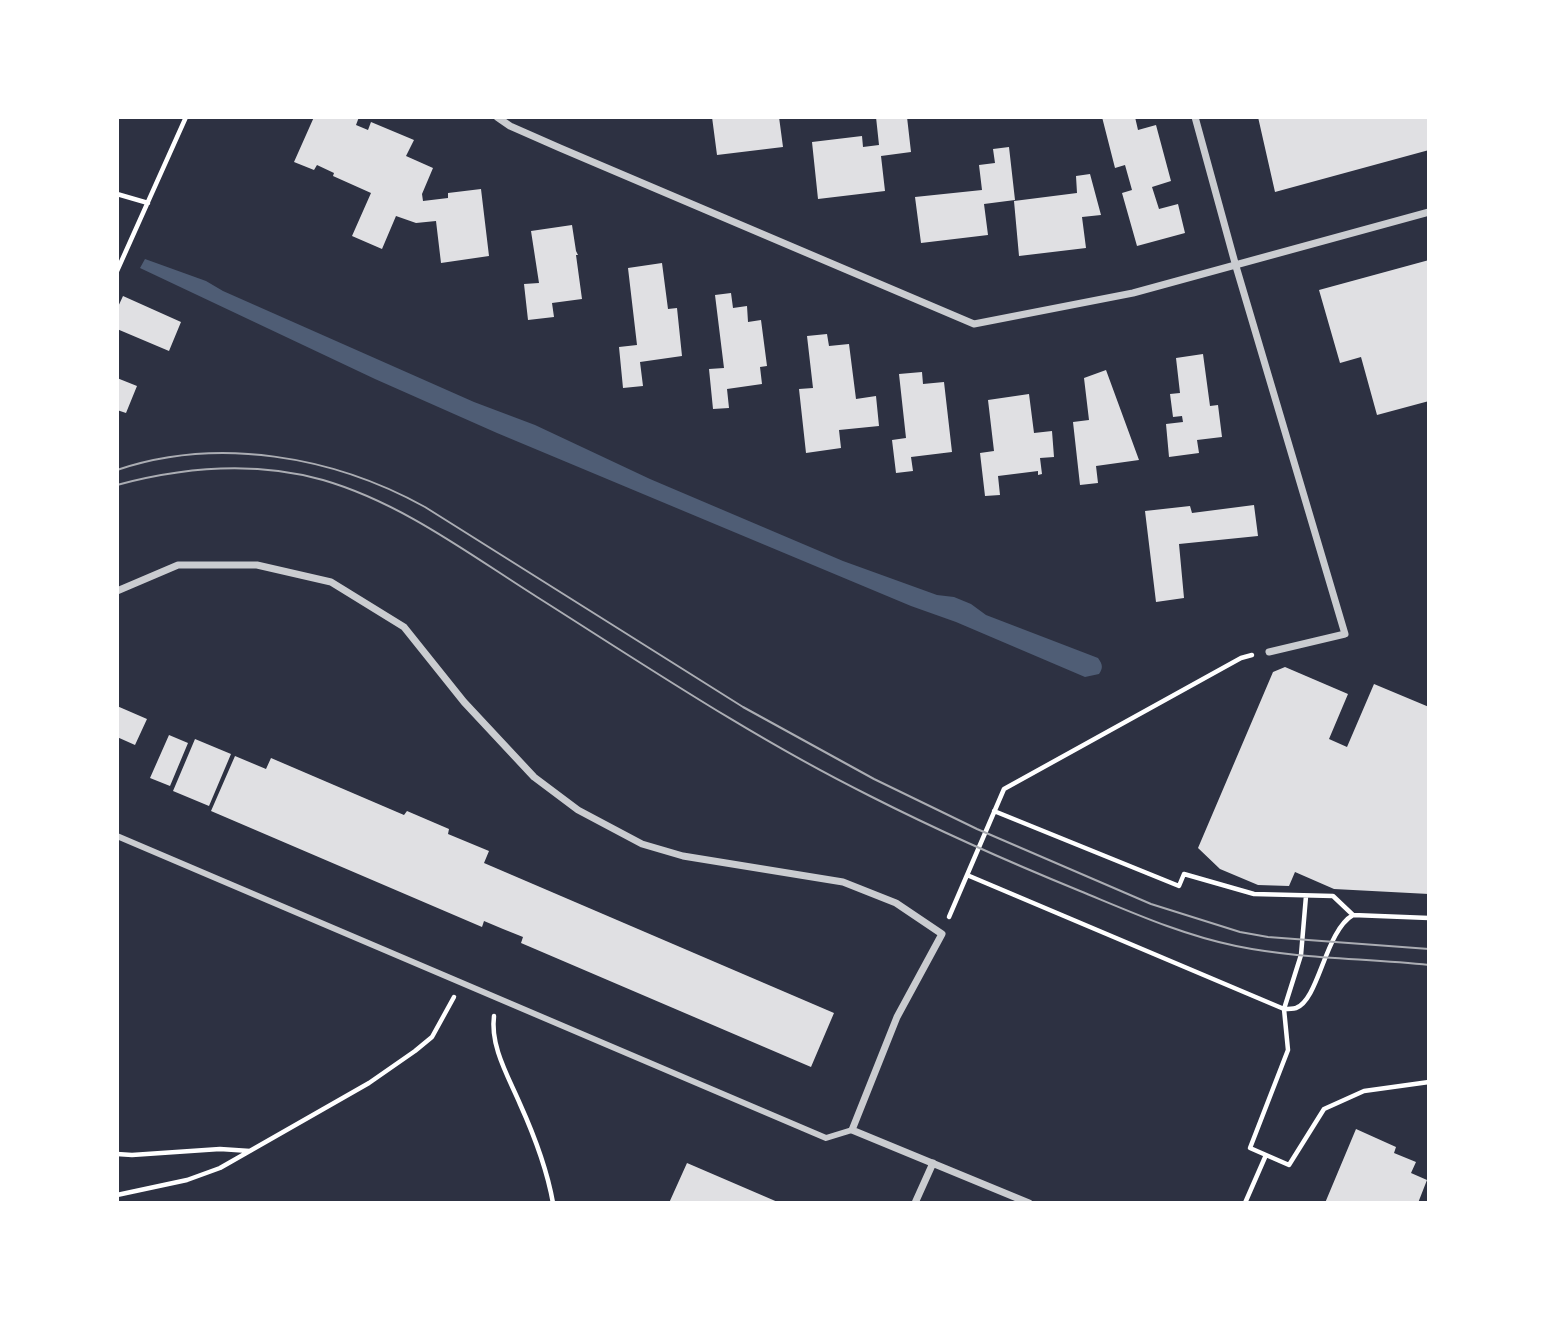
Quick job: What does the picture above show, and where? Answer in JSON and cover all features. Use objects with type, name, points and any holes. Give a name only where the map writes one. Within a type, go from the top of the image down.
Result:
[{"type":"street","points":[[497,117],[510,126],[584,159],[974,324],[1133,292],[1429,212]]},
{"type":"street","points":[[1195,117],[1235,263],[1345,634],[1269,652]]},
{"type":"street","points":[[117,591],[178,565],[257,565],[331,582],[404,626],[464,702],[534,777],[578,810],[642,844],[683,856],[843,882],[896,903],[942,934],[897,1017],[852,1130]]},
{"type":"street","points":[[117,836],[826,1138],[852,1130],[1029,1203]]},
{"type":"street","points":[[915,1203],[933,1163]]},
{"type":"path","points":[[117,271],[186,117]]},
{"type":"path","points":[[117,194],[148,203]]},
{"type":"path","points":[[942,934],[1003,789],[1241,658],[1269,652]]},
{"type":"path","points":[[994,811],[1179,886],[1184,874],[1254,894],[1333,896],[1353,915]]},
{"type":"path","points":[[967,875],[1284,1009],[1297,1008],[1307,999],[1340,928],[1353,915],[1429,919]]},
{"type":"path","points":[[1306,895],[1301,955],[1284,1009],[1288,1050],[1250,1148],[1289,1165],[1324,1109],[1363,1091],[1429,1082]]},
{"type":"path","points":[[117,1195],[187,1180],[220,1168],[369,1083],[432,1037],[462,982]]},
{"type":"path","points":[[496,998],[492,1031],[544,1164],[553,1203]]},
{"type":"path","points":[[117,1154],[220,1149],[251,1152]]},
{"type":"path","points":[[1245,1203],[1266,1155]]},
{"type":"water","points":[[145,259],[206,281],[223,291],[474,402],[535,425],[650,479],[843,561],[937,595],[954,597],[971,604],[986,615],[1098,658],[1102,665],[1101,670],[1099,674],[1085,677],[497,433],[375,379],[140,268]]},
{"type":"building","points":[[314,117],[359,117],[356,125],[368,130],[371,122],[414,140],[406,156],[433,168],[422,194],[423,201],[448,198],[448,193],[481,189],[489,256],[441,263],[436,221],[416,223],[396,216],[382,249],[352,236],[371,193],[333,176],[334,173],[317,165],[314,170],[294,162]]},
{"type":"building","points":[[712,117],[779,117],[783,147],[717,155]]},
{"type":"building","points":[[876,117],[907,117],[911,152],[881,156],[885,191],[818,199],[812,142],[862,136],[863,147],[879,145]]},
{"type":"building","points":[[1102,117],[1135,117],[1138,130],[1156,125],[1171,181],[1152,187],[1159,209],[1178,204],[1185,233],[1137,246],[1122,193],[1132,190],[1125,165],[1115,168]]},
{"type":"building","points":[[1258,117],[1429,117],[1429,150],[1275,192]]},
{"type":"building","points":[[1009,147],[1015,200],[984,204],[988,235],[921,243],[915,197],[982,190],[979,165],[995,163],[993,149]]},
{"type":"building","points":[[1090,174],[1101,215],[1082,217],[1086,248],[1019,256],[1014,201],[1077,193],[1076,176]]},
{"type":"building","points":[[572,225],[582,299],[552,303],[554,317],[528,320],[524,284],[539,283],[531,231]]},
{"type":"building","points":[[1429,260],[1429,401],[1377,415],[1361,357],[1340,363],[1319,290]]},
{"type":"building","points":[[662,263],[668,309],[677,308],[682,356],[640,362],[643,386],[623,388],[619,347],[637,345],[628,268]]},
{"type":"building","points":[[731,293],[733,308],[747,306],[748,322],[761,320],[767,366],[760,367],[762,384],[727,389],[729,408],[713,409],[709,369],[724,368],[715,295]]},
{"type":"building","points":[[123,296],[181,322],[169,351],[117,329],[117,309]]},
{"type":"building","points":[[827,334],[829,346],[849,344],[856,399],[876,396],[879,426],[839,430],[841,448],[806,453],[799,389],[813,388],[807,336]]},
{"type":"building","points":[[1203,354],[1210,406],[1218,405],[1222,437],[1197,440],[1199,453],[1169,457],[1166,424],[1183,422],[1182,416],[1173,417],[1170,394],[1180,393],[1176,358]]},
{"type":"building","points":[[1106,370],[1139,460],[1096,466],[1098,483],[1080,485],[1073,422],[1089,420],[1084,378]]},
{"type":"building","points":[[922,372],[923,384],[944,382],[952,452],[911,457],[913,471],[896,473],[892,440],[906,438],[899,374]]},
{"type":"building","points":[[117,378],[137,386],[126,413],[117,410]]},
{"type":"building","points":[[1029,394],[1034,433],[1052,431],[1054,457],[1040,458],[1042,474],[1038,475],[1038,471],[998,476],[1000,495],[985,496],[980,453],[994,451],[988,400]]},
{"type":"building","points":[[1254,505],[1258,536],[1179,544],[1184,598],[1156,602],[1145,511],[1190,506],[1192,513]]},
{"type":"building","points":[[1285,667],[1348,694],[1329,739],[1347,747],[1374,684],[1429,707],[1429,894],[1334,889],[1295,872],[1289,886],[1258,885],[1220,869],[1198,848],[1273,672]]},
{"type":"building","points":[[117,706],[147,719],[135,745],[117,737]]},
{"type":"building","points":[[169,735],[188,743],[170,786],[150,778]]},
{"type":"building","points":[[195,739],[231,754],[209,806],[173,791]]},
{"type":"building","points":[[235,756],[266,769],[271,758],[404,815],[407,811],[449,829],[448,834],[489,851],[484,863],[834,1013],[811,1067],[521,943],[523,937],[484,921],[482,927],[211,811]]},
{"type":"building","points":[[1356,1129],[1396,1147],[1394,1153],[1416,1162],[1411,1173],[1427,1180],[1418,1203],[1325,1203]]},
{"type":"building","points":[[687,1163],[780,1203],[669,1203]]},
{"type":"tram line","points":[[117,470],[155,460],[195,454],[235,453],[314,464],[352,475],[425,507],[743,707],[874,779],[977,829],[1151,904],[1240,932],[1268,937],[1429,949]]},
{"type":"tram line","points":[[117,485],[194,470],[246,468],[297,474],[352,490],[434,531],[785,751],[948,834],[1138,915],[1216,941],[1284,953],[1429,965]]}]
